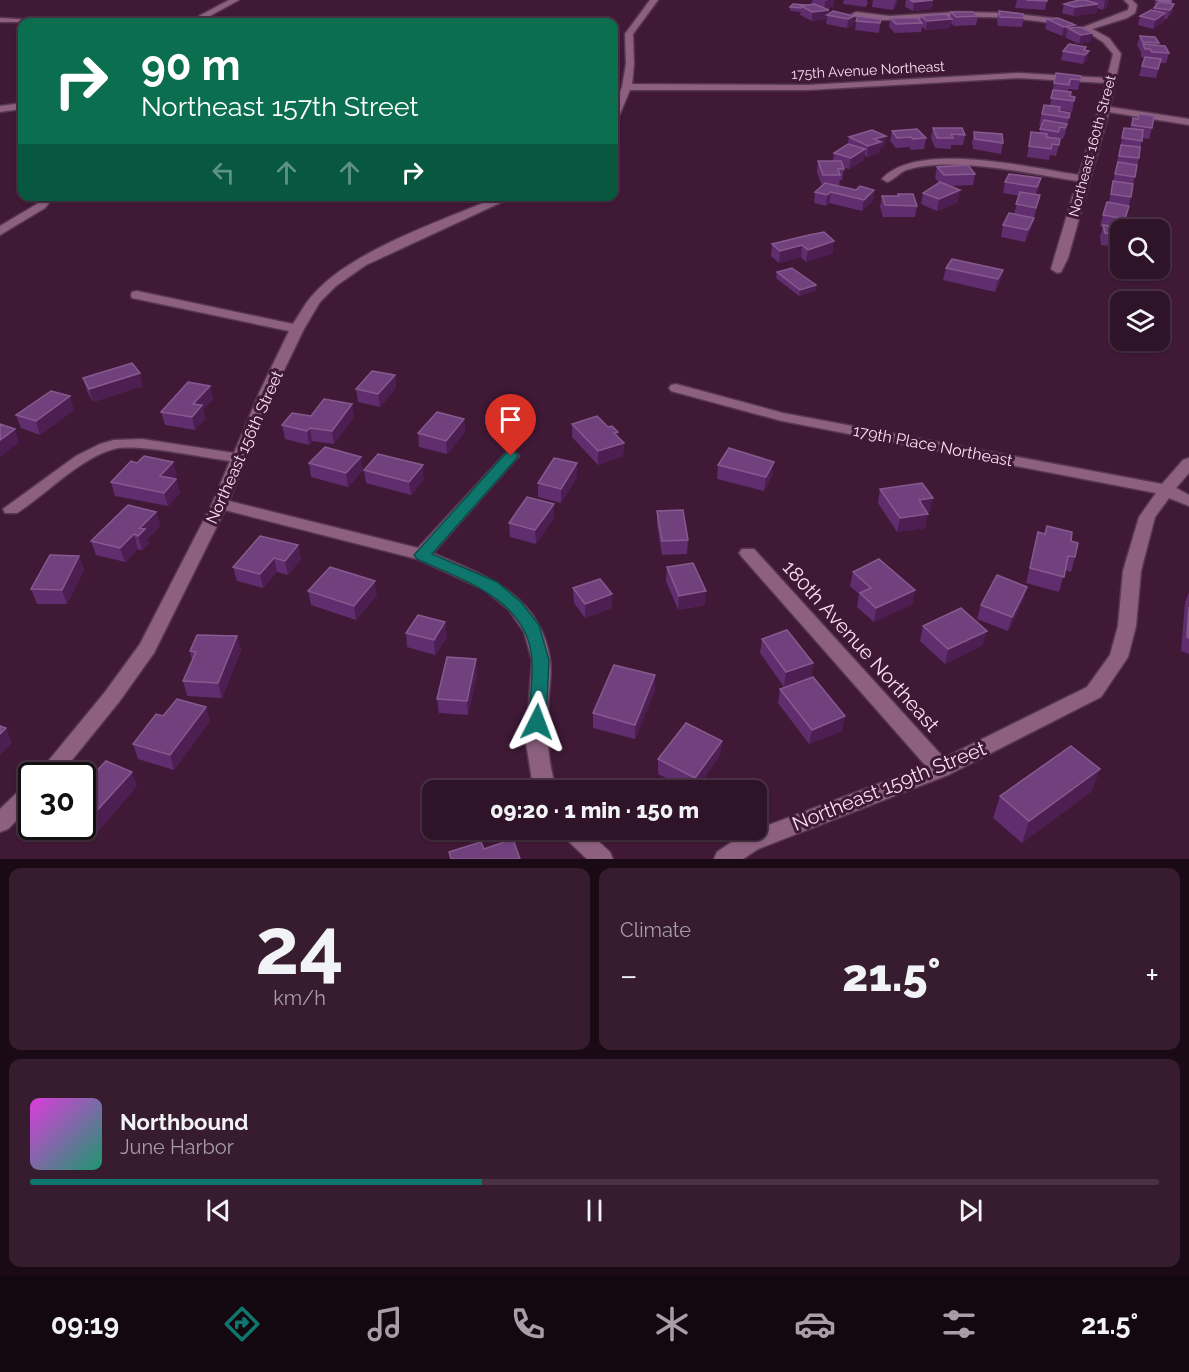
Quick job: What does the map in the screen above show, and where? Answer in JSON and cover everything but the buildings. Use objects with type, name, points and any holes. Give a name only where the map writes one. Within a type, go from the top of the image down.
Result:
[{"type":"street","points":[[203,16],[235,0]]},
{"type":"street","points":[[618,107],[627,87],[630,34],[654,0]]},
{"type":"street","points":[[856,15],[889,20],[946,15],[1009,14],[1050,19],[1085,28],[1124,16],[1132,11],[1132,5],[1128,0]]},
{"type":"street","points":[[0,20],[18,21]]},
{"type":"street","name":"Northeast 160th Street","points":[[1057,269],[1105,109],[1109,81],[1117,54],[1106,40],[1085,28]]},
{"type":"street","name":"175th Avenue Northeast","points":[[627,87],[798,88],[1030,74],[1074,76],[1109,81]]},
{"type":"street","points":[[0,109],[18,107]]},
{"type":"street","points":[[1105,109],[1189,122]]},
{"type":"street","points":[[887,179],[900,169],[954,162],[1083,179]]},
{"type":"street","points":[[0,231],[41,206],[45,201]]},
{"type":"street","name":"Northeast 156th Street","points":[[58,762],[105,706],[147,648],[220,504],[267,391],[297,329],[315,300],[332,283],[362,262],[498,201]]},
{"type":"street","points":[[137,295],[297,329]]},
{"type":"street","name":"179th Place Northeast","points":[[676,388],[782,417],[1166,490],[1189,501]]},
{"type":"street","points":[[11,509],[33,497],[73,466],[105,447],[126,443],[142,444],[239,458]]},
{"type":"street","points":[[422,555],[511,456]]},
{"type":"street","points":[[1166,490],[1189,464]]},
{"type":"street","name":"Northeast 159th Street","points":[[725,859],[750,842],[941,769],[1094,692],[1119,657],[1127,626],[1132,571],[1147,517],[1166,490]]},
{"type":"street","points":[[220,504],[422,555],[492,586],[515,606],[533,630],[541,660],[536,743],[542,780]]},
{"type":"street","name":"180th Avenue Northeast","points":[[748,553],[941,769]]},
{"type":"street","points":[[0,823],[18,805]]},
{"type":"street","points":[[582,840],[602,859]]},
{"type":"route","points":[[511,456],[422,555],[492,586],[515,606],[533,630],[541,660],[537,722]]}]
